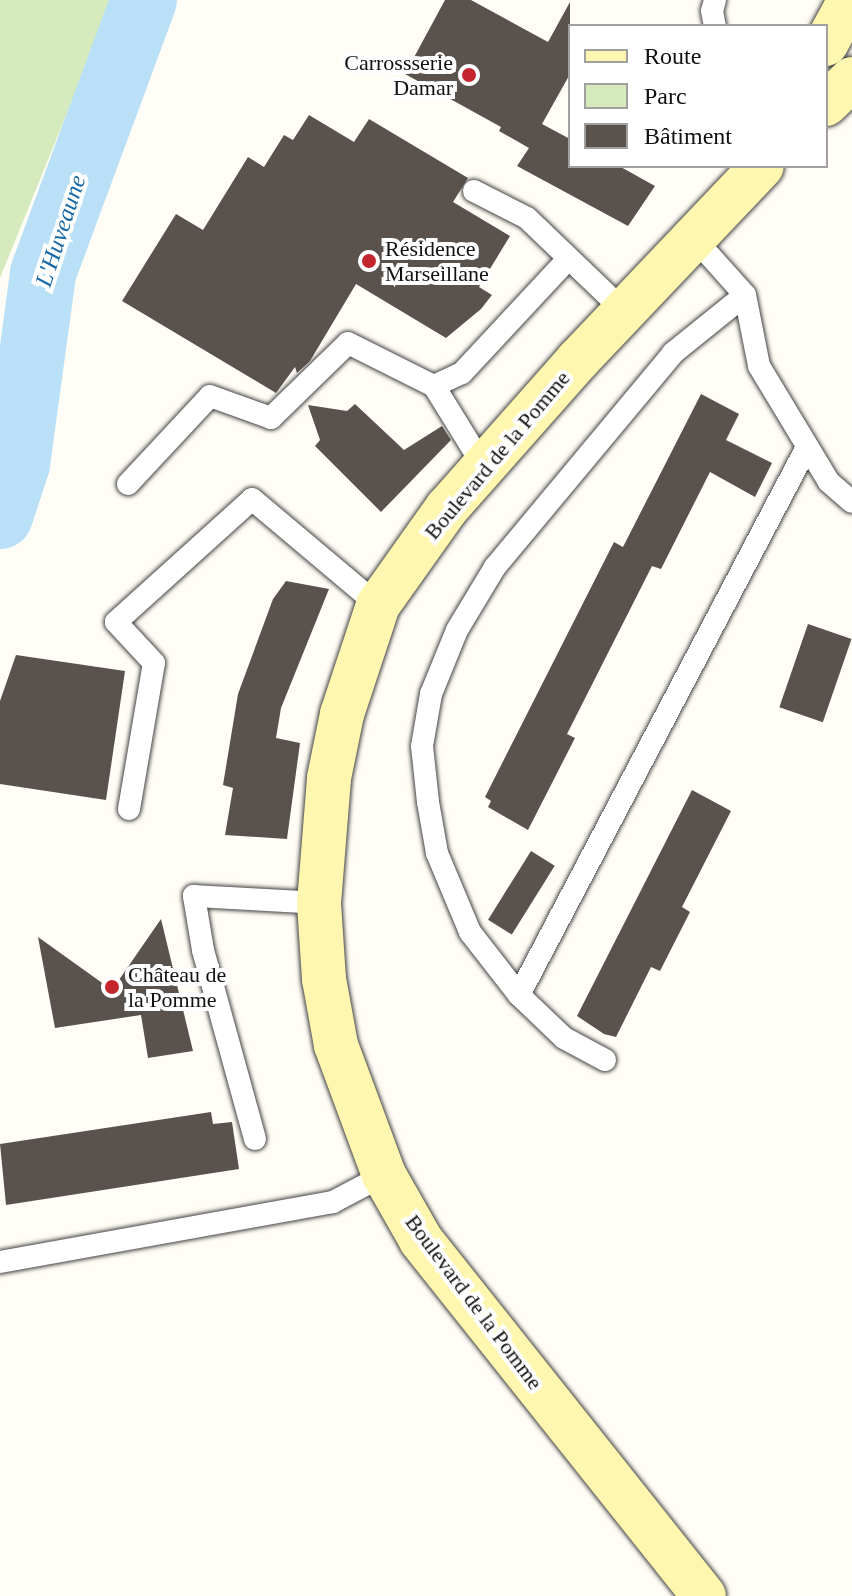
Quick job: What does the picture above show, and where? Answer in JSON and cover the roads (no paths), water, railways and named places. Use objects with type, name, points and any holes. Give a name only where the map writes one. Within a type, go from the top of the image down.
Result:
[{"type":"main road","points":[[828,40],[850,0]]},
{"type":"main road","points":[[828,102],[852,79]]},
{"type":"main road","name":"Boulevard de la Pomme","points":[[704,1596],[421,1240],[384,1175],[336,1045],[324,979],[319,903],[329,778],[342,714],[378,605],[447,508],[694,238],[741,181],[759,168]]},
{"type":"lane","points":[[715,0],[712,11],[715,24]]},
{"type":"lane","points":[[474,191],[527,218],[624,311]]},
{"type":"lane","points":[[694,238],[745,295],[759,366],[829,482],[852,502]]},
{"type":"lane","points":[[434,386],[462,373],[568,259]]},
{"type":"lane","points":[[605,1060],[564,1038],[519,995],[470,932],[437,853],[422,746],[431,694],[457,630],[495,567],[673,353],[745,295]]},
{"type":"lane","points":[[128,484],[210,396],[271,418],[348,343],[434,386],[484,467]]},
{"type":"lane","points":[[519,995],[807,447]]},
{"type":"lane","points":[[129,809],[154,663],[116,622],[252,499],[378,605]]},
{"type":"lane","points":[[255,1139],[203,950],[194,896],[319,903]]},
{"type":"lane","points":[[0,1262],[333,1202],[384,1175]]},
{"type":"waterway","name":"L'Huveaune","points":[[0,516],[17,464],[43,273],[144,0]]},
{"type":"place","name":"Carrossserie Damar","points":[[469,75]]},
{"type":"place","name":"Résidence Marseillane","points":[[369,261]]},
{"type":"place","name":"Château de la Pomme","points":[[112,987]]}]
